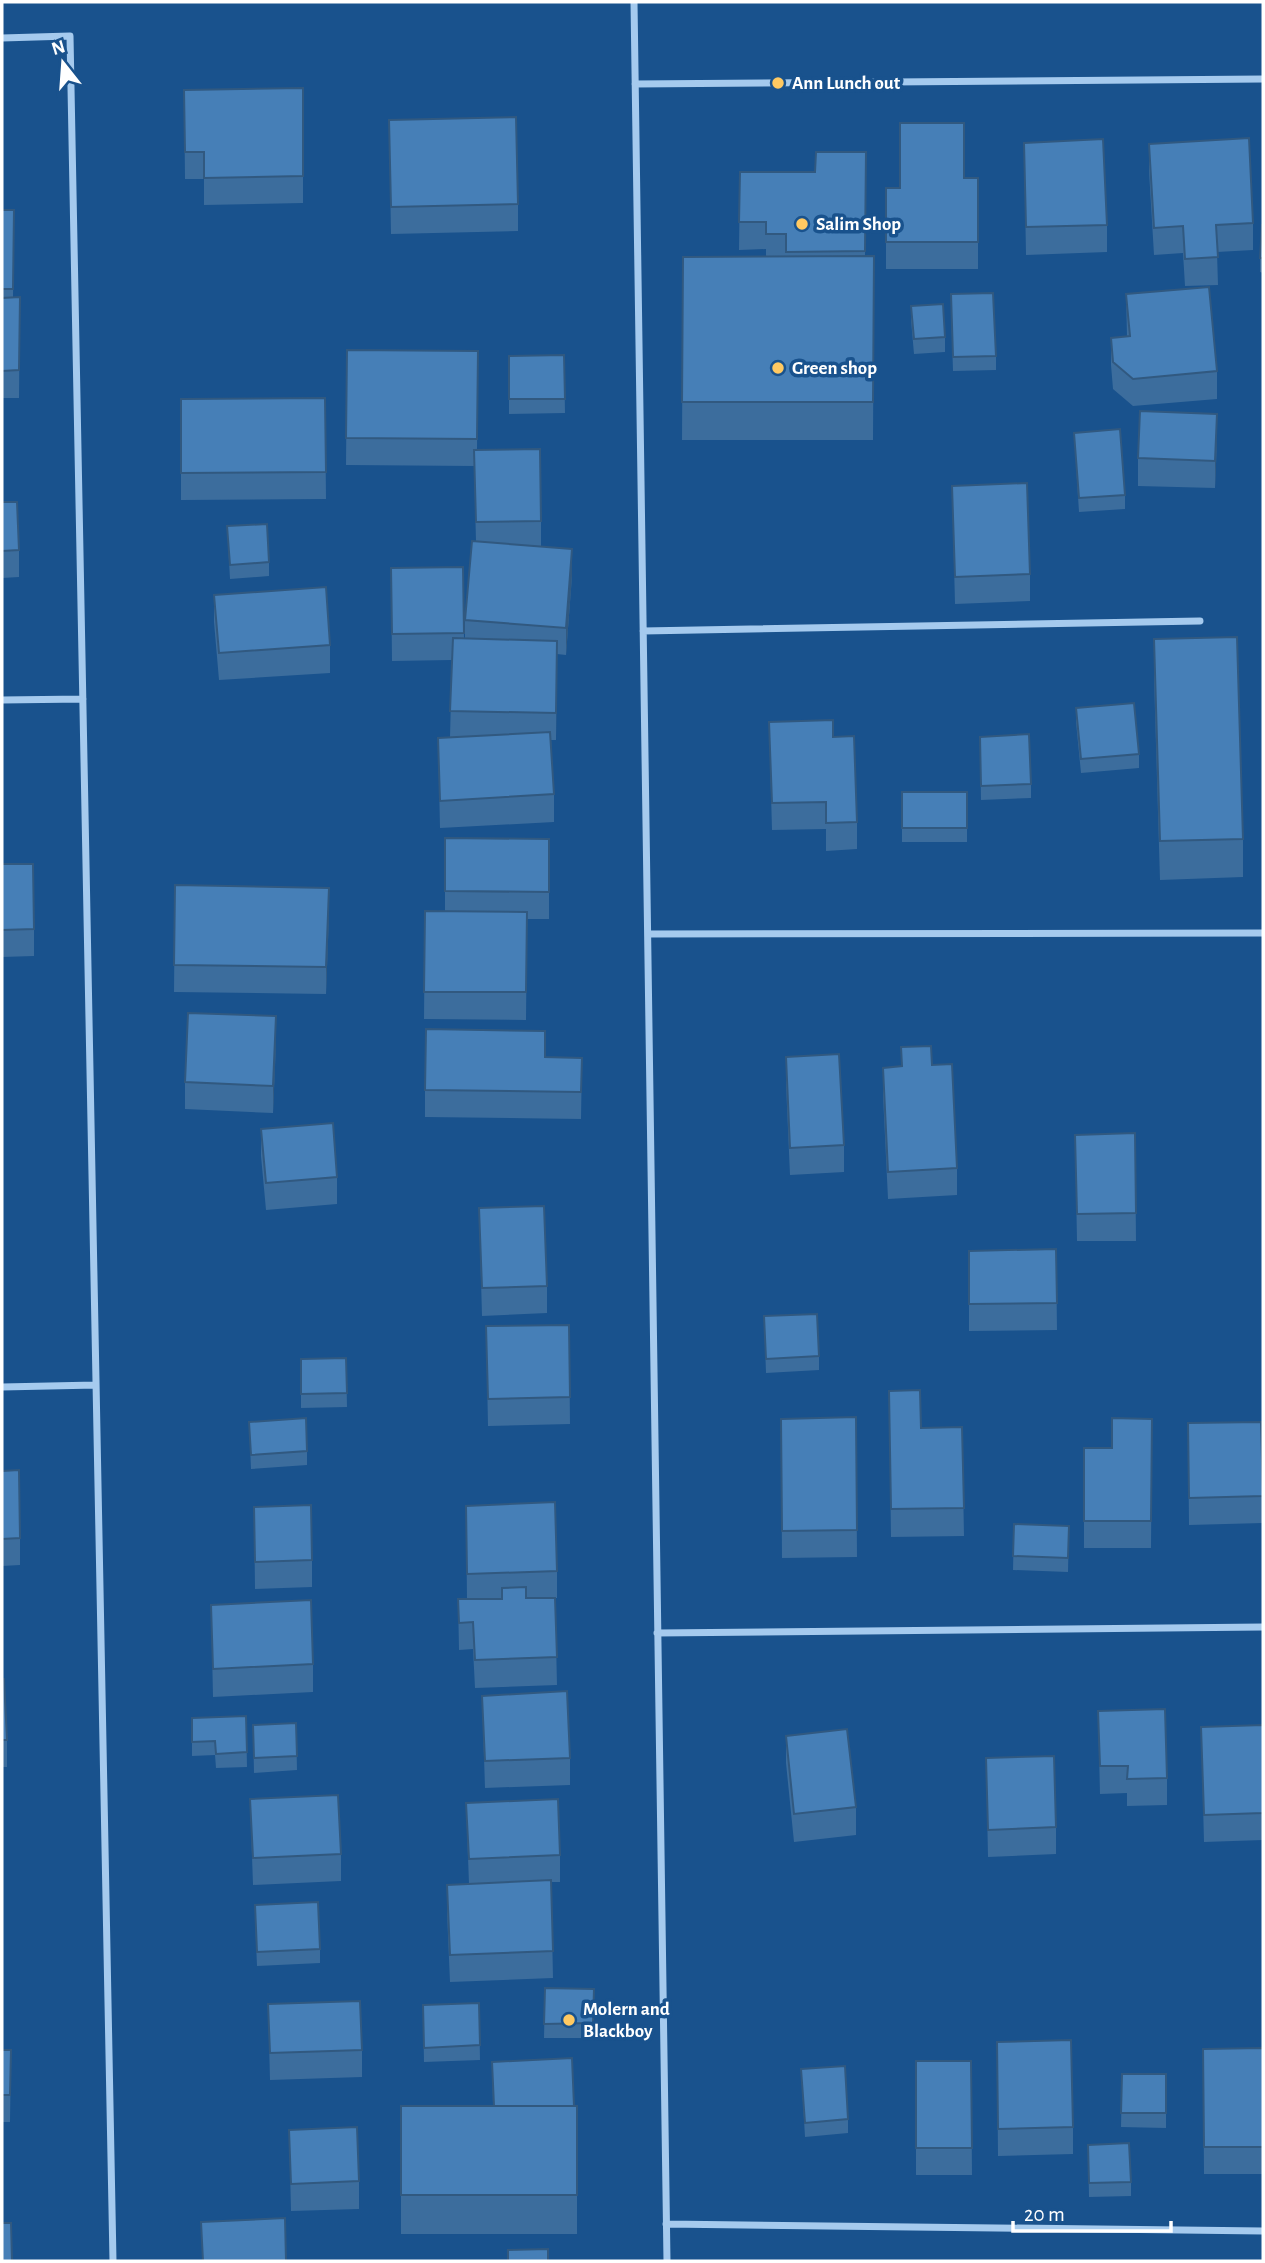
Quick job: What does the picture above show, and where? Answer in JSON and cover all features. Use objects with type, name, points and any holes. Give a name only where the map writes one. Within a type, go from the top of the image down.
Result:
[{"type":"street","points":[[634,2],[667,2261]]},
{"type":"street","points":[[2,38],[70,36],[113,2261]]},
{"type":"street","points":[[635,84],[1263,79]]},
{"type":"street","points":[[643,631],[1200,621]]},
{"type":"street","points":[[2,700],[83,699]]},
{"type":"street","points":[[648,934],[1263,933]]},
{"type":"street","points":[[2,1387],[96,1385]]},
{"type":"street","points":[[657,1633],[1263,1627]]},
{"type":"street","points":[[666,2224],[1263,2231]]},
{"type":"building","points":[[303,88],[303,176],[204,178],[204,152],[185,152],[184,90]]},
{"type":"building","points":[[516,117],[518,204],[391,207],[389,120]]},
{"type":"building","points":[[900,123],[964,123],[964,178],[978,178],[978,242],[886,242],[886,188],[900,188]]},
{"type":"building","points":[[1249,138],[1253,223],[1216,225],[1218,257],[1185,259],[1183,226],[1154,228],[1149,144]]},
{"type":"building","points":[[1103,139],[1107,225],[1026,227],[1024,143]]},
{"type":"building","name":"Salim Shop","points":[[816,152],[866,152],[865,251],[786,252],[786,234],[766,234],[766,222],[739,222],[740,172],[815,172]]},
{"type":"building","points":[[2,210],[14,210],[13,289],[2,289]]},
{"type":"building","points":[[1262,225],[1263,258],[1260,258]]},
{"type":"building","name":"Green shop","points":[[874,256],[873,402],[682,402],[683,257]]},
{"type":"building","points":[[1209,287],[1217,371],[1133,379],[1113,362],[1111,338],[1130,336],[1126,294]]},
{"type":"building","points":[[993,293],[996,356],[953,357],[951,294]]},
{"type":"building","points":[[20,297],[19,370],[2,371],[2,298]]},
{"type":"building","points":[[943,304],[945,337],[914,339],[911,306]]},
{"type":"building","points":[[347,350],[478,351],[477,439],[346,438]]},
{"type":"building","points":[[564,355],[565,399],[509,399],[509,356]]},
{"type":"building","points":[[325,398],[326,472],[181,473],[181,399]]},
{"type":"building","points":[[1140,411],[1217,414],[1215,461],[1138,458]]},
{"type":"building","points":[[1120,429],[1125,495],[1079,498],[1074,433]]},
{"type":"building","points":[[540,449],[541,521],[476,522],[474,450]]},
{"type":"building","points":[[1027,483],[1030,574],[955,577],[952,486]]},
{"type":"building","points":[[2,502],[17,502],[19,550],[2,551]]},
{"type":"building","points":[[267,524],[269,562],[230,565],[227,526]]},
{"type":"building","points":[[472,541],[572,549],[566,628],[465,620]]},
{"type":"building","points":[[463,567],[464,633],[392,634],[391,568]]},
{"type":"building","points":[[326,587],[330,645],[219,653],[214,595]]},
{"type":"building","points":[[1237,637],[1243,839],[1160,841],[1154,639]]},
{"type":"building","points":[[453,638],[557,641],[556,713],[450,711]]},
{"type":"building","points":[[1134,703],[1139,754],[1081,759],[1076,708]]},
{"type":"building","points":[[833,720],[833,737],[854,736],[857,822],[826,823],[826,802],[772,803],[769,722]]},
{"type":"building","points":[[550,732],[554,794],[440,801],[438,738]]},
{"type":"building","points":[[1029,734],[1031,784],[981,786],[980,737]]},
{"type":"building","points":[[902,792],[967,792],[967,828],[902,828]]},
{"type":"building","points":[[445,838],[549,839],[549,892],[445,891]]},
{"type":"building","points":[[2,864],[33,864],[34,929],[2,930]]},
{"type":"building","points":[[175,885],[329,888],[326,967],[174,965]]},
{"type":"building","points":[[425,911],[527,912],[526,992],[424,992]]},
{"type":"building","points":[[188,1013],[276,1016],[273,1086],[185,1082]]},
{"type":"building","points":[[426,1029],[545,1031],[545,1057],[582,1058],[581,1092],[425,1090]]},
{"type":"building","points":[[931,1046],[932,1065],[952,1064],[957,1168],[888,1172],[883,1068],[902,1066],[901,1047]]},
{"type":"building","points":[[839,1054],[844,1145],[790,1148],[786,1057]]},
{"type":"building","points":[[333,1123],[337,1177],[266,1183],[261,1129]]},
{"type":"building","points":[[1135,1133],[1136,1213],[1077,1214],[1075,1135]]},
{"type":"building","points":[[544,1206],[547,1286],[482,1288],[479,1208]]},
{"type":"building","points":[[1056,1249],[1057,1303],[969,1304],[969,1251]]},
{"type":"building","points":[[817,1314],[819,1356],[766,1359],[764,1316]]},
{"type":"building","points":[[569,1325],[570,1397],[488,1399],[486,1326]]},
{"type":"building","points":[[346,1358],[347,1393],[301,1394],[301,1359]]},
{"type":"building","points":[[920,1390],[921,1428],[962,1427],[964,1508],[891,1509],[889,1391]]},
{"type":"building","points":[[856,1417],[857,1530],[782,1531],[781,1419]]},
{"type":"building","points":[[306,1418],[307,1451],[251,1455],[249,1422]]},
{"type":"building","points":[[1112,1418],[1152,1419],[1151,1521],[1084,1521],[1084,1448],[1112,1448]]},
{"type":"building","points":[[1261,1422],[1263,1496],[1189,1498],[1188,1423]]},
{"type":"building","points":[[19,1470],[20,1538],[2,1539],[2,1471]]},
{"type":"building","points":[[555,1502],[557,1571],[467,1574],[466,1506]]},
{"type":"building","points":[[311,1505],[312,1560],[255,1562],[254,1507]]},
{"type":"building","points":[[1014,1524],[1069,1526],[1068,1558],[1013,1556]]},
{"type":"building","points":[[526,1587],[526,1598],[555,1598],[557,1657],[475,1660],[473,1622],[459,1623],[458,1599],[502,1599],[502,1588]]},
{"type":"building","points":[[311,1600],[313,1664],[213,1669],[211,1605]]},
{"type":"building","points":[[4,1679],[7,1740],[2,1740]]},
{"type":"building","points":[[567,1691],[570,1758],[485,1761],[482,1696]]},
{"type":"building","points":[[1165,1709],[1167,1778],[1127,1779],[1128,1766],[1100,1766],[1098,1711]]},
{"type":"building","points":[[246,1716],[247,1752],[216,1754],[215,1741],[192,1742],[192,1718]]},
{"type":"building","points":[[296,1723],[297,1756],[254,1758],[253,1725]]},
{"type":"building","points":[[1263,1725],[1263,1813],[1204,1815],[1201,1727]]},
{"type":"building","points":[[847,1729],[856,1807],[794,1814],[786,1736]]},
{"type":"building","points":[[1054,1756],[1056,1827],[988,1830],[986,1758]]},
{"type":"building","points":[[338,1795],[341,1854],[253,1858],[250,1799]]},
{"type":"building","points":[[558,1799],[560,1855],[469,1859],[466,1803]]},
{"type":"building","points":[[551,1880],[553,1951],[450,1955],[447,1885]]},
{"type":"building","points":[[318,1902],[320,1949],[257,1952],[255,1905]]},
{"type":"building","points":[[545,1988],[594,1989],[593,2023],[544,2024]]},
{"type":"building","points":[[360,2001],[362,2050],[270,2053],[268,2004]]},
{"type":"building","points":[[479,2003],[480,2045],[424,2048],[423,2005]]},
{"type":"building","points":[[1071,2040],[1073,2127],[998,2129],[997,2042]]},
{"type":"building","points":[[1263,2048],[1263,2147],[1204,2147],[1203,2049]]},
{"type":"building","points":[[2,2050],[11,2050],[10,2095],[2,2095]]},
{"type":"building","points":[[572,2058],[574,2106],[494,2106],[492,2062]]},
{"type":"building","points":[[916,2061],[971,2061],[972,2148],[916,2148]]},
{"type":"building","points":[[845,2066],[848,2119],[805,2123],[801,2069]]},
{"type":"building","points":[[1122,2074],[1166,2074],[1166,2113],[1121,2113]]},
{"type":"building","points":[[401,2106],[577,2106],[577,2195],[401,2195]]},
{"type":"building","points":[[357,2127],[359,2181],[291,2184],[289,2130]]},
{"type":"building","points":[[1129,2143],[1131,2182],[1089,2183],[1088,2145]]},
{"type":"building","points":[[285,2218],[286,2261],[203,2261],[201,2222]]},
{"type":"building","points":[[2,2223],[11,2223],[12,2261],[2,2261]]},
{"type":"building","points":[[548,2249],[548,2261],[508,2261],[508,2250]]},
{"type":"place","name":"Ann Lunch out","points":[[778,83]]},
{"type":"place","name":"Salim Shop","points":[[802,224]]},
{"type":"place","name":"Green shop","points":[[778,368]]},
{"type":"place","name":"Molern and Blackboy","points":[[569,2020]]}]
